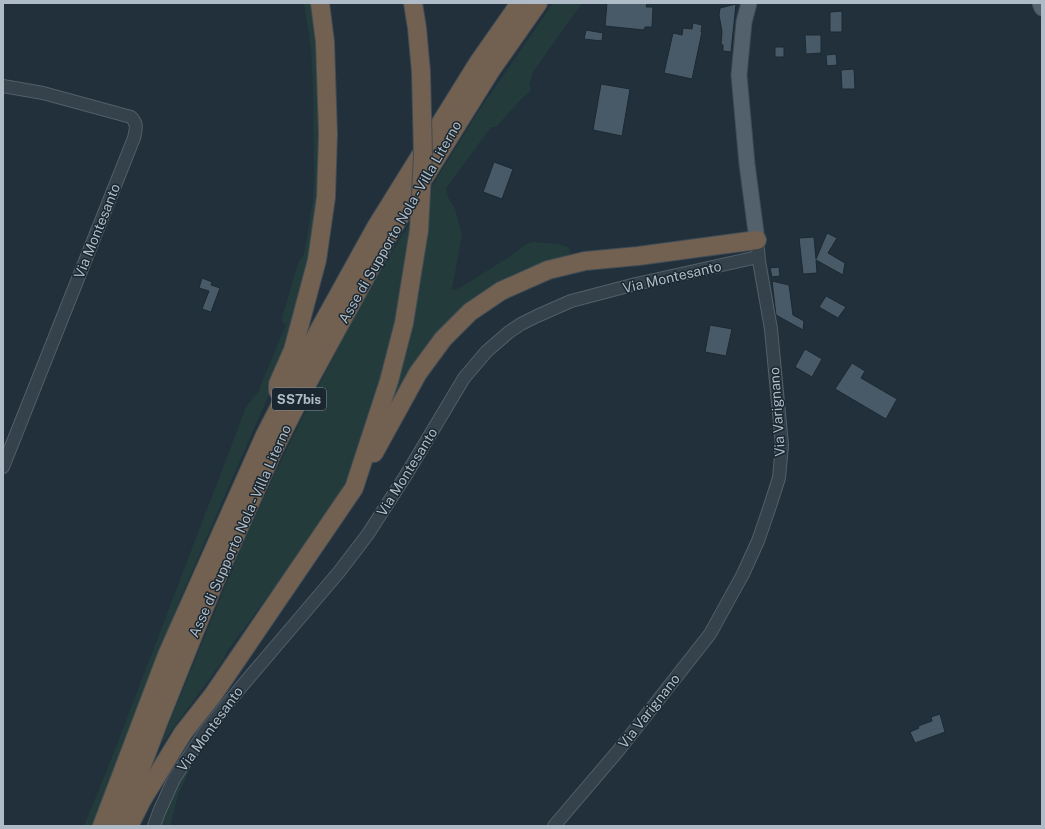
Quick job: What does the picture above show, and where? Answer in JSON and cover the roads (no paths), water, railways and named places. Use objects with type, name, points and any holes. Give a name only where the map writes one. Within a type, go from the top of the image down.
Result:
[{"type":"highway","points":[[274,416],[278,384],[293,350],[316,260],[326,197],[328,126],[325,42],[320,3]]},
{"type":"highway","points":[[354,488],[389,381],[404,323],[419,230],[423,155],[421,72],[413,3]]},
{"type":"highway","name":"Asse di Supporto Nola - Villa Literno","points":[[102,826],[167,655],[264,435],[319,330],[376,227],[478,64],[520,3]]},
{"type":"highway","name":"Asse di Supporto Nola - Villa Literno","points":[[119,826],[158,723],[213,586],[274,449],[306,386],[389,234],[491,70],[538,3]]},
{"type":"highway","points":[[129,826],[142,800],[183,733],[217,688],[354,488],[418,373],[443,339],[470,312],[501,291],[548,270],[585,261],[638,256],[756,240]]},
{"type":"main road","name":"Via Varignano","points":[[749,3],[744,22],[738,75],[756,240]]},
{"type":"main road","points":[[1040,3],[1042,8]]},
{"type":"street","name":"Via Montesanto","points":[[3,86],[44,93],[131,117],[136,125],[134,138],[3,467]]},
{"type":"street","name":"Via Varignano","points":[[554,826],[618,751],[710,634],[743,574],[758,541],[779,478],[782,445],[771,329],[756,240]]},
{"type":"street","name":"Via Montesanto","points":[[154,826],[174,779],[205,732],[246,681],[339,572],[368,534],[406,475],[464,378],[497,341],[521,324],[571,301],[636,284],[758,257]]}]
